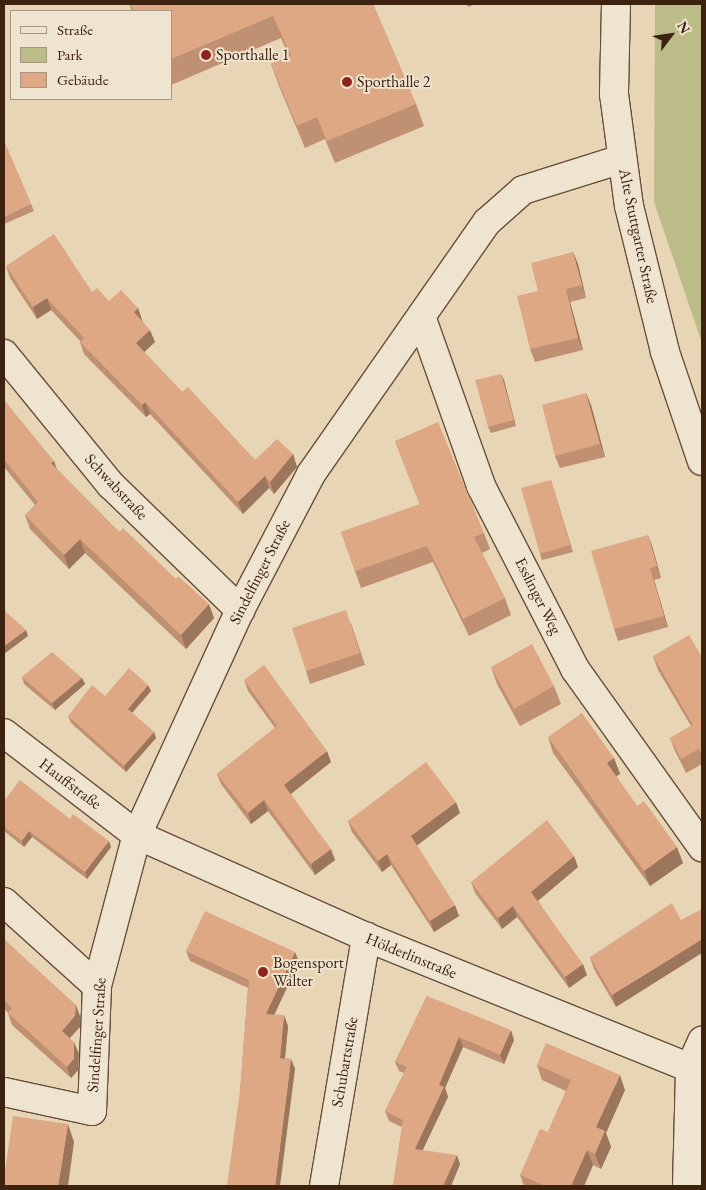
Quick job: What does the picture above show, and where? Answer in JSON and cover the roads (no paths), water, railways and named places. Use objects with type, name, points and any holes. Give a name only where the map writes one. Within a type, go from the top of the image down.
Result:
[{"type":"street","name":"Alte Stuttgarter Straße","points":[[616,4],[614,94],[622,158],[643,274],[702,461]]},
{"type":"street","name":"Sindelfinger Straße","points":[[4,1092],[92,1111],[97,986],[137,834],[240,610],[311,474],[422,319],[487,222],[523,190],[622,158]]},
{"type":"street","name":"Esslinger Weg","points":[[422,319],[481,486],[575,669],[702,847]]},
{"type":"street","name":"Schwabstraße","points":[[4,354],[111,485],[240,610]]},
{"type":"street","name":"Hauffstraße","points":[[4,733],[137,834]]},
{"type":"street","name":"Hölderlinstraße","points":[[137,834],[366,937],[690,1068]]},
{"type":"street","points":[[4,902],[97,986]]},
{"type":"street","name":"Schubartstraße","points":[[324,1186],[366,937]]},
{"type":"street","points":[[687,1186],[690,1068],[702,1042]]},
{"type":"place","name":"Sporthalle 1","points":[[206,55]]},
{"type":"place","name":"Sporthalle 2","points":[[347,82]]},
{"type":"place","name":"Bogensport Walter","points":[[263,972]]}]
